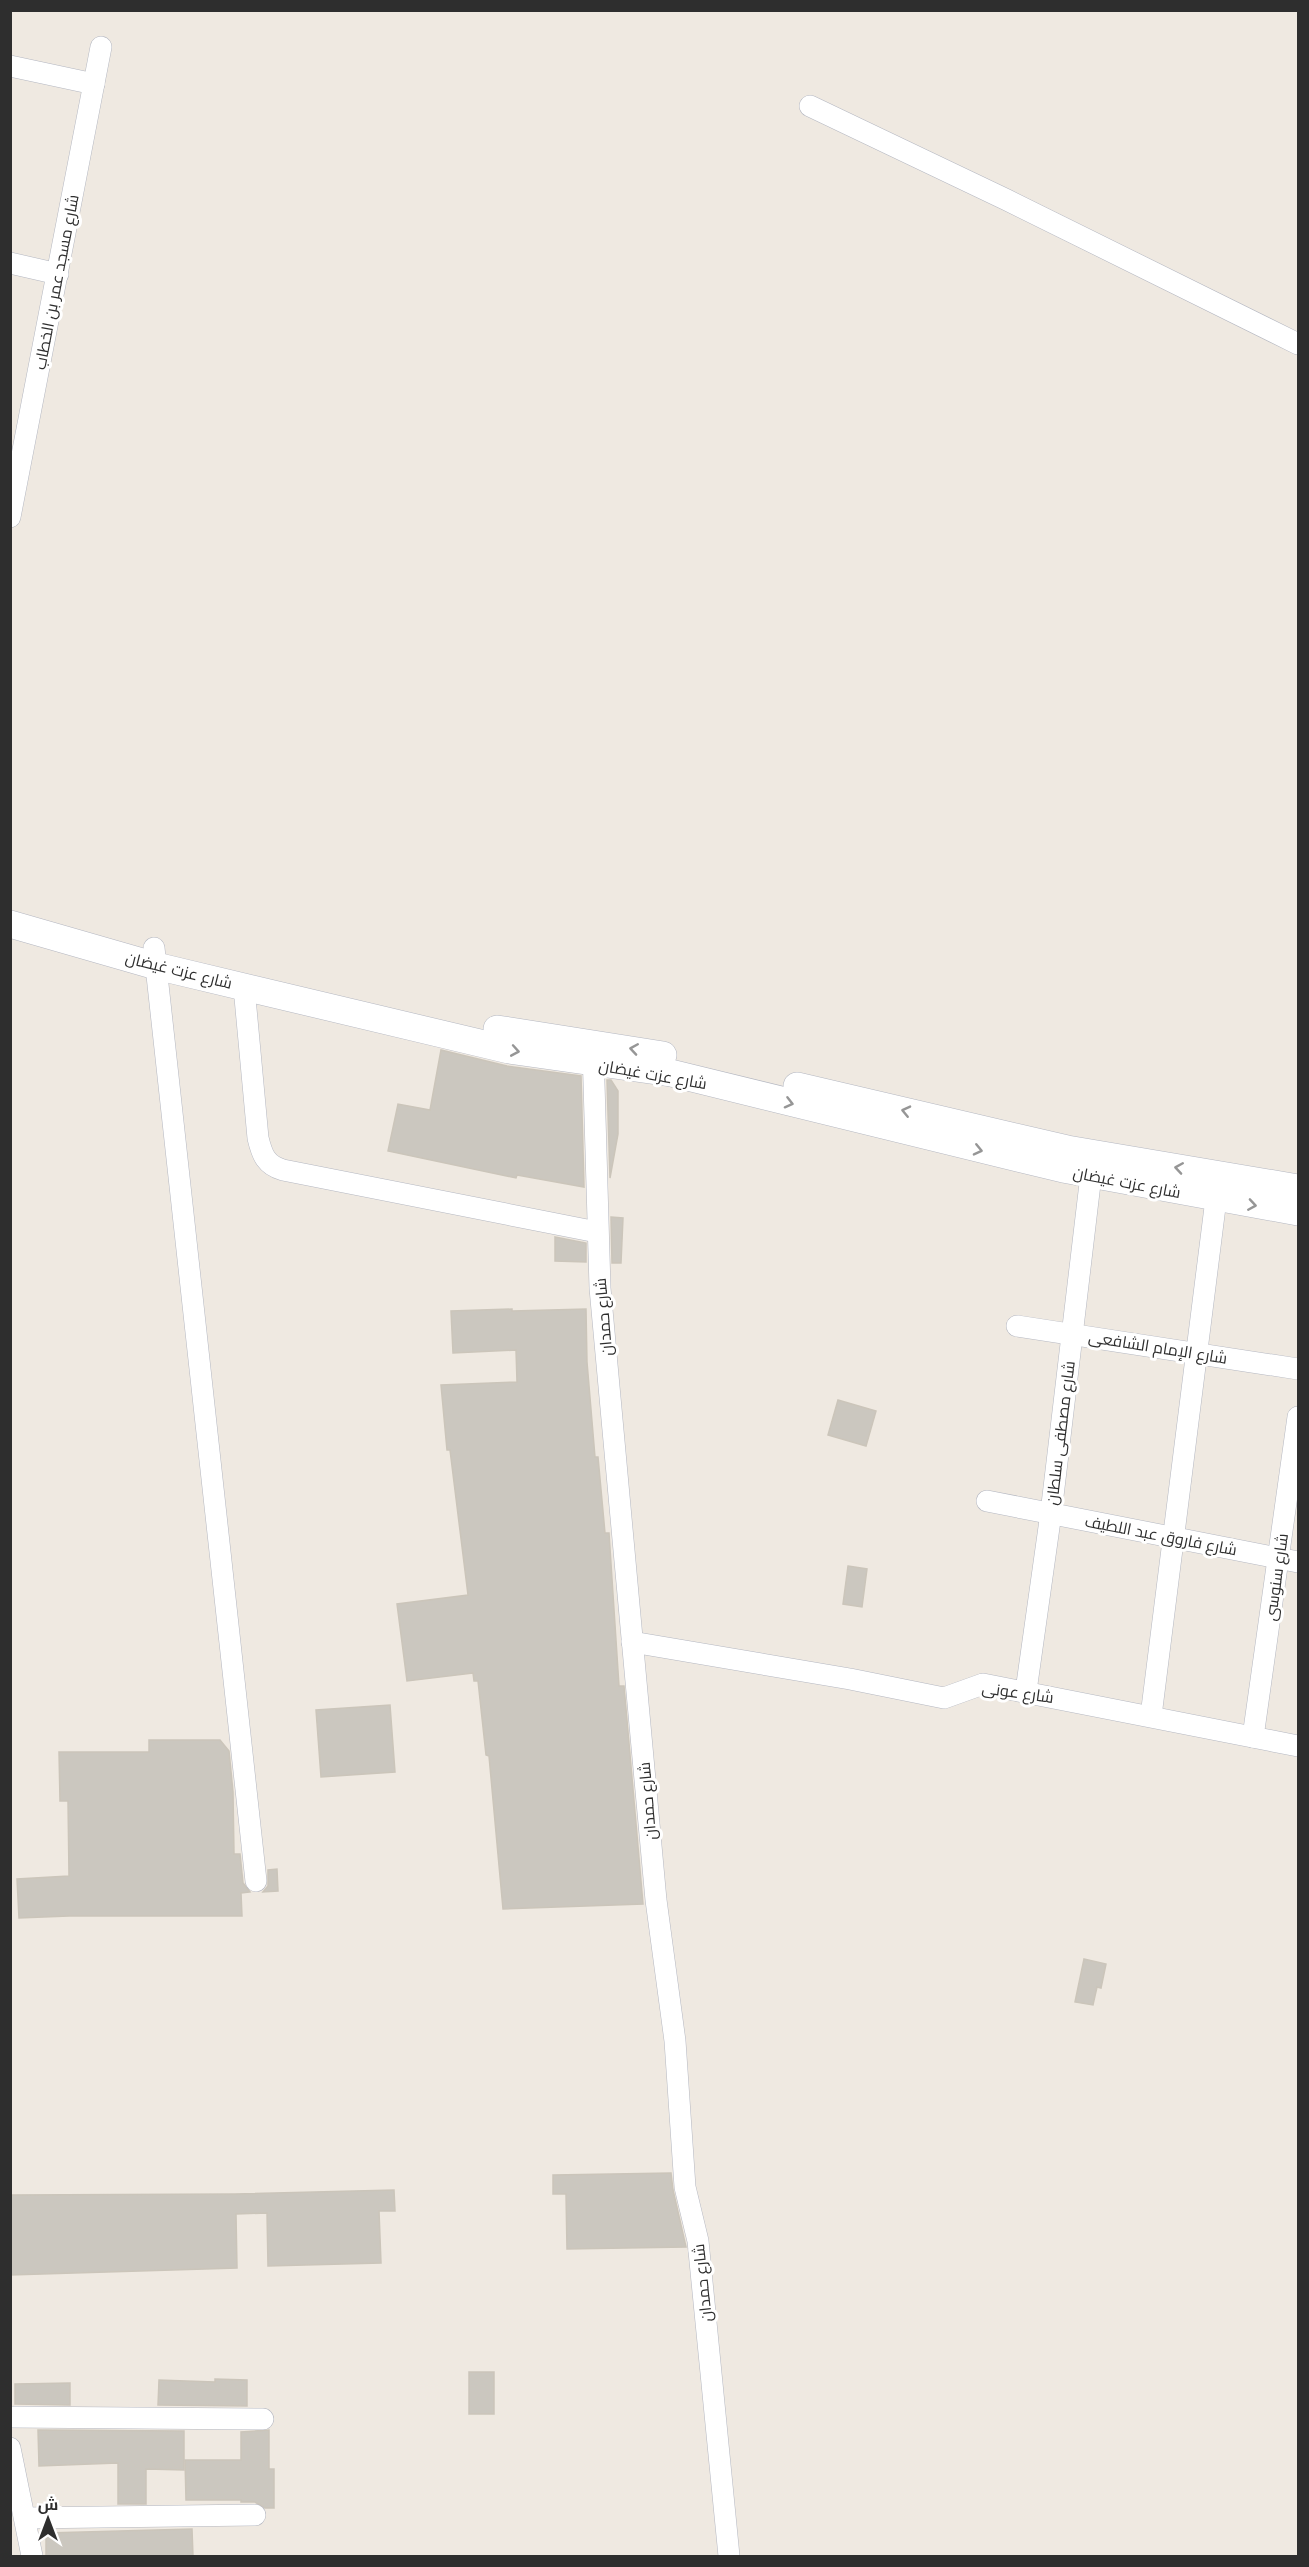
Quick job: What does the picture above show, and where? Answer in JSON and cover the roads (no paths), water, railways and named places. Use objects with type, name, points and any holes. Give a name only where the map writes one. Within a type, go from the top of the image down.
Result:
[{"type":"street","name":"شارع مسجد عمر بن الخطاب","points":[[10,517],[14,478],[58,274],[101,46]]},
{"type":"street","points":[[10,66],[94,84]]},
{"type":"street","points":[[810,106],[1299,344]]},
{"type":"street","points":[[10,263],[58,274]]},
{"type":"street","name":"شارع عزت غيضان","points":[[10,909],[244,987],[509,1050],[649,1052],[1067,1149],[1299,1188]]},
{"type":"street","name":"شارع عزت غيضان","points":[[10,924],[155,957],[514,1032],[935,1139],[1091,1175],[1299,1212]]},
{"type":"street","points":[[155,957],[256,1881]]},
{"type":"street","points":[[244,987],[258,1138],[261,1153],[267,1163],[284,1170],[597,1232]]},
{"type":"street","name":"شارع حمدان","points":[[593,1053],[600,1288],[632,1642],[656,1900],[675,2041],[685,2187],[698,2241],[729,2556]]},
{"type":"street","name":"شارع مصطفى سلطان","points":[[1026,1691],[1051,1513],[1091,1175]]},
{"type":"street","points":[[1150,1716],[1216,1199]]},
{"type":"street","name":"شارع الإمام الشافعى","points":[[1017,1326],[1299,1369]]},
{"type":"street","name":"شارع سنوسى","points":[[1253,1737],[1289,1560],[1299,1417]]},
{"type":"street","name":"شارع فاروق عبد اللطيف","points":[[987,1501],[1289,1560]]},
{"type":"street","name":"شارع عونى","points":[[632,1642],[850,1679],[944,1698],[983,1684],[1299,1746]]},
{"type":"street","points":[[10,2417],[263,2419]]},
{"type":"street","points":[[10,2448],[32,2556]]},
{"type":"street","points":[[26,2518],[255,2515]]}]
